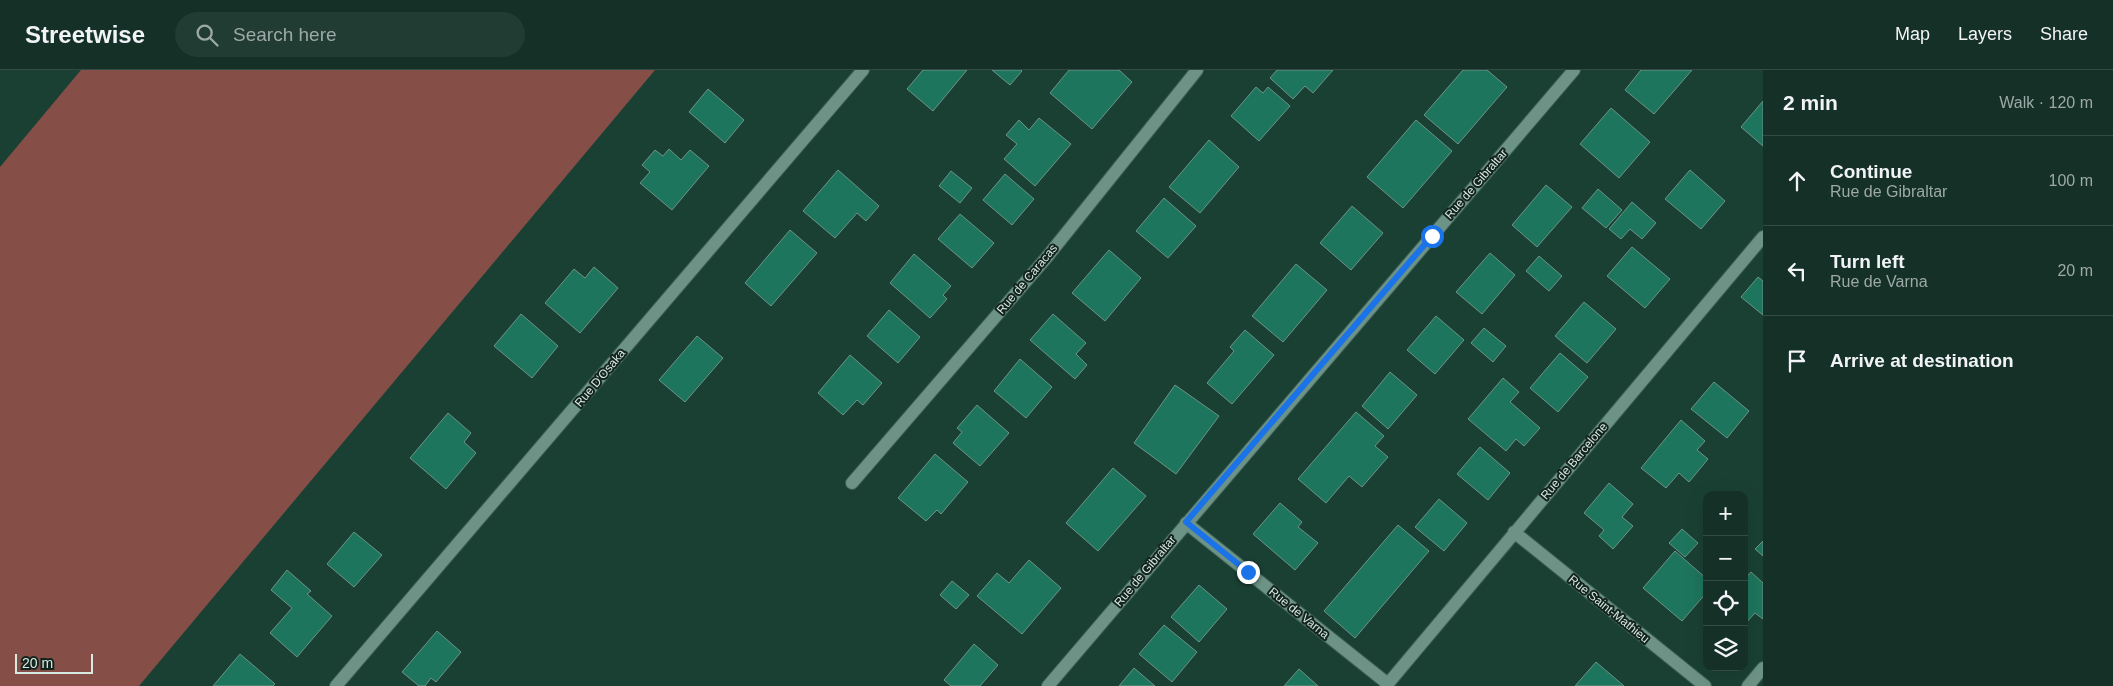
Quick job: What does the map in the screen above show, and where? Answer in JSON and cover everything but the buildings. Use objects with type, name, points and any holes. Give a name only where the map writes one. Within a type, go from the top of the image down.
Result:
[{"type":"street","name":"Rue D'Osaka","points":[[336,686],[863,70]]},
{"type":"street","name":"Rue de Caracas","points":[[852,483],[1047,257],[1198,70]]},
{"type":"street","name":"Rue de Gibraltar","points":[[1048,686],[1186,522],[1574,70]]},
{"type":"street","name":"Rue de Barcelone","points":[[1387,685],[1763,237]]},
{"type":"street","name":"Rue de Varna","points":[[1186,522],[1387,685]]},
{"type":"street","name":"Rue Saint-Mathieu","points":[[1514,532],[1705,686]]},
{"type":"street","points":[[1748,686],[1763,668]]},
{"type":"shaded area","points":[[81,70],[655,70],[139,686],[0,686],[0,167]]},
{"type":"route","points":[[1248,572],[1186,522],[1432,236]]}]
